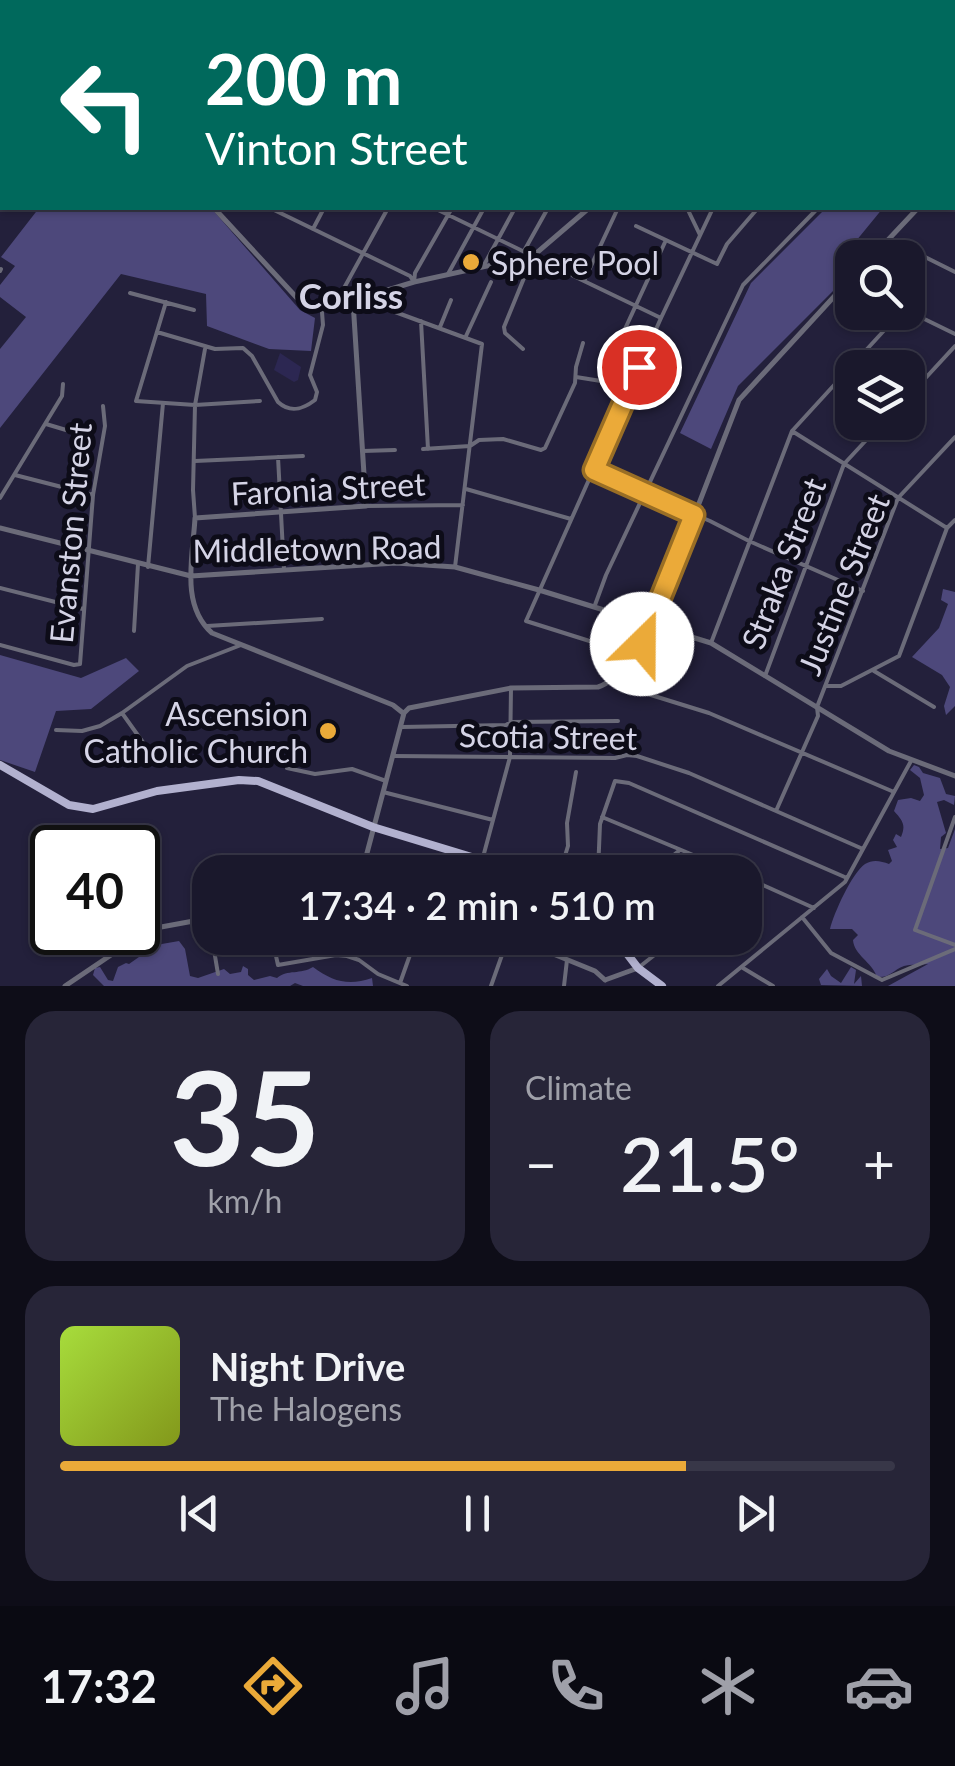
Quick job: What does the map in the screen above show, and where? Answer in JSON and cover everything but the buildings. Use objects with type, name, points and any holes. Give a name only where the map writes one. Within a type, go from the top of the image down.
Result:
[{"type":"main road","points":[[0,765],[55,798],[79,808],[94,809],[157,791],[258,781],[373,827],[465,855]]},
{"type":"main road","points":[[628,955],[662,986]]},
{"type":"street","points":[[216,210],[297,298],[322,310],[414,282],[532,256],[587,210]]},
{"type":"street","points":[[274,210],[410,276],[414,282]]},
{"type":"street","points":[[313,228],[323,210]]},
{"type":"street","points":[[322,310],[338,299],[387,210]]},
{"type":"street","points":[[438,210],[532,256]]},
{"type":"street","points":[[414,282],[414,274],[451,210]]},
{"type":"street","points":[[448,275],[483,210]]},
{"type":"street","points":[[483,267],[515,210]]},
{"type":"street","points":[[524,252],[547,210]]},
{"type":"street","points":[[584,280],[617,210]]},
{"type":"street","points":[[687,210],[700,235]]},
{"type":"street","points":[[634,655],[526,622],[712,210]]},
{"type":"street","points":[[636,226],[717,264],[727,244],[756,210]]},
{"type":"street","points":[[594,606],[743,285],[816,210]]},
{"type":"street","points":[[916,210],[889,239],[955,272]]},
{"type":"street","points":[[601,381],[666,240]]},
{"type":"street","points":[[523,349],[505,333],[504,327],[532,256]]},
{"type":"street","points":[[561,270],[661,318]]},
{"type":"street","points":[[466,336],[491,282]]},
{"type":"street","points":[[130,293],[194,310]]},
{"type":"street","points":[[362,297],[482,344],[455,567]]},
{"type":"street","points":[[366,855],[404,714],[414,706],[511,688],[592,688],[608,682],[634,655],[652,625],[743,393],[835,298]]},
{"type":"street","points":[[440,327],[451,300]]},
{"type":"street","points":[[353,301],[366,506]]},
{"type":"street","points":[[166,302],[136,401],[196,405],[260,401]]},
{"type":"street","points":[[157,332],[215,349],[247,350],[278,402],[298,410],[315,400],[318,392],[310,375],[320,342],[322,310]]},
{"type":"street","points":[[420,321],[426,449],[470,446],[479,440],[503,438],[542,450],[563,411],[583,343]]},
{"type":"street","points":[[925,321],[955,334]]},
{"type":"street","points":[[712,643],[792,431],[887,330]]},
{"type":"street","points":[[925,379],[955,346]]},
{"type":"street","points":[[206,347],[196,405],[191,576],[195,612],[212,634],[393,705],[404,714]]},
{"type":"street","points":[[576,377],[601,381],[628,392]]},
{"type":"street","points":[[0,498],[62,396],[63,384]]},
{"type":"street","points":[[148,566],[162,403]]},
{"type":"street","name":"Evanston Street","points":[[0,645],[80,664],[93,496],[106,426],[103,406]]},
{"type":"street","points":[[46,424],[86,436]]},
{"type":"street","points":[[792,431],[947,528]]},
{"type":"street","name":"Justine Street","points":[[776,811],[818,716],[817,707],[898,498],[955,437]]},
{"type":"street","name":"Straka Street","points":[[765,676],[844,464],[867,440]]},
{"type":"street","points":[[363,451],[395,450]]},
{"type":"street","points":[[195,462],[304,456]]},
{"type":"street","points":[[278,457],[284,570]]},
{"type":"street","points":[[594,470],[863,591]]},
{"type":"street","points":[[14,475],[93,496]]},
{"type":"street","points":[[466,488],[570,519]]},
{"type":"street","name":"Faronia Street","points":[[195,518],[366,506],[464,504]]},
{"type":"street","points":[[826,686],[841,686],[899,656],[947,528],[955,520]]},
{"type":"street","name":"Middletown Road","points":[[0,528],[191,576],[396,563],[455,567],[712,643],[889,750],[955,776]]},
{"type":"street","points":[[134,631],[138,564]]},
{"type":"street","points":[[0,588],[83,609]]},
{"type":"street","points":[[205,627],[322,619]]},
{"type":"street","points":[[56,730],[82,731],[100,726],[187,666],[241,645]]},
{"type":"street","points":[[873,670],[934,708]]},
{"type":"street","points":[[608,682],[709,713],[894,792]]},
{"type":"street","points":[[484,855],[510,757],[511,688]]},
{"type":"street","points":[[122,713],[147,748]]},
{"type":"street","points":[[402,727],[618,722]]},
{"type":"street","name":"Scotia Street","points":[[393,756],[637,756],[690,773],[864,849]]},
{"type":"street","points":[[718,986],[847,878],[911,761]]},
{"type":"street","points":[[286,768],[315,774],[352,770],[386,782]]},
{"type":"street","points":[[565,855],[576,772]]},
{"type":"street","points":[[599,855],[602,817],[615,781],[847,878]]},
{"type":"street","points":[[383,792],[494,820]]},
{"type":"street","points":[[602,817],[692,855]]},
{"type":"street","points":[[955,817],[916,930],[955,947]]},
{"type":"street","points":[[674,855],[680,850]]},
{"type":"street","points":[[762,886],[814,908]]},
{"type":"street","points":[[802,917],[831,953],[882,980],[955,947]]},
{"type":"street","points":[[65,986],[144,932],[192,922]]},
{"type":"street","points":[[215,955],[218,974]]},
{"type":"street","points":[[276,955],[278,965],[347,956],[407,986]]},
{"type":"street","points":[[400,983],[410,955]]},
{"type":"street","points":[[490,986],[504,955]]},
{"type":"street","points":[[556,955],[608,981],[638,968],[654,955]]},
{"type":"street","points":[[564,986],[567,960]]},
{"type":"street","points":[[742,967],[773,986]]},
{"type":"street","points":[[376,986],[378,974]]},
{"type":"shaded area","points":[[37,210],[213,210],[300,310],[315,318],[311,351],[269,349],[207,326],[206,294],[121,274],[0,428],[0,349],[26,317],[0,297],[0,285],[15,266],[1,257]]},
{"type":"shaded area","points":[[824,210],[881,210],[857,240],[835,240],[835,289],[738,386],[711,449],[680,433],[751,283]]},
{"type":"shaded area","points":[[280,353],[301,367],[298,380],[294,382],[274,370]]},
{"type":"shaded area","points":[[943,589],[955,592],[955,706],[946,715],[944,706],[950,687],[942,675],[912,657],[939,628],[948,604],[941,600]]},
{"type":"shaded area","points":[[0,655],[81,678],[126,658],[139,671],[91,709],[56,711],[35,772],[0,760]]},
{"type":"shaded area","points":[[914,765],[923,773],[940,778],[946,794],[955,796],[954,805],[944,800],[937,802],[946,833],[941,837],[940,849],[948,848],[955,829],[955,986],[888,986],[928,964],[904,966],[877,977],[854,945],[858,935],[852,929],[830,929],[844,894],[860,869],[871,861],[892,861],[888,850],[897,847],[893,840],[896,834],[901,837],[903,829],[894,811],[898,800],[920,801],[924,795],[920,778],[910,770]]},
{"type":"shaded area","points":[[179,941],[185,949],[190,976],[198,978],[224,969],[230,974],[241,972],[243,966],[254,980],[313,967],[341,981],[372,978],[373,986],[104,986],[93,975],[95,968],[100,967],[113,981],[118,967],[142,955],[160,955],[160,944]]},
{"type":"shaded area","points":[[851,967],[856,970],[854,984],[861,976],[862,986],[821,985],[819,979],[827,969],[841,983]]},
{"type":"place","name":"Sphere Pool","points":[[471,262]]},
{"type":"place","name":"Ascension Catholic Church","points":[[328,731]]},
{"type":"district","name":"Corliss","points":[[351,295]]},
{"type":"route","points":[[639,367],[594,470],[694,515],[642,644]]}]
